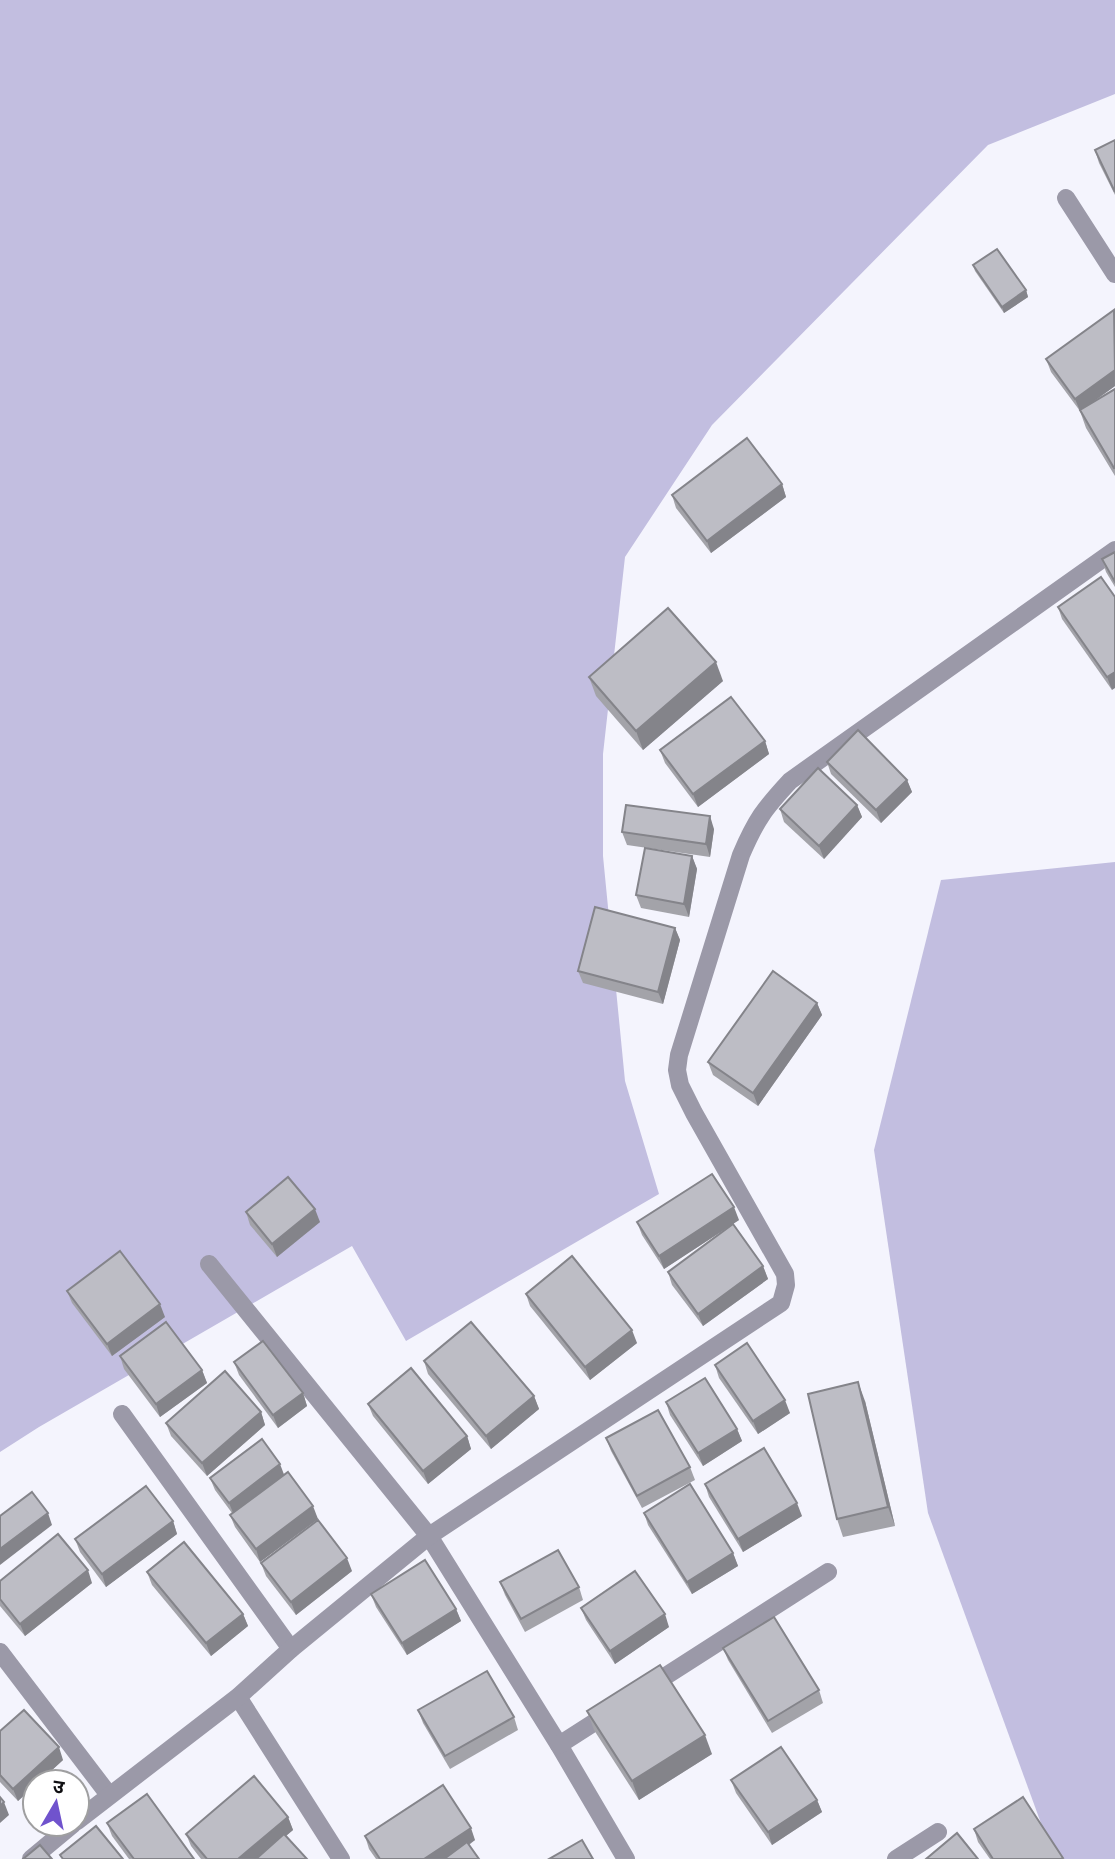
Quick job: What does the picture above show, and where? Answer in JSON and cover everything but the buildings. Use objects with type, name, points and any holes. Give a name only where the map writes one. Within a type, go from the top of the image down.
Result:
[{"type":"street","points":[[1066,198],[1115,274]]},
{"type":"street","points":[[91,1810],[238,1697],[291,1649],[429,1536],[781,1303],[786,1285],[785,1274],[694,1113],[680,1085],[677,1070],[679,1055],[741,855],[752,829],[762,811],[790,781],[1115,550]]},
{"type":"street","points":[[209,1264],[429,1536],[559,1745],[626,1859]]},
{"type":"street","points":[[121,1414],[291,1649]]},
{"type":"street","points":[[559,1745],[828,1572]]},
{"type":"street","points":[[0,1651],[109,1795]]},
{"type":"street","points":[[238,1697],[341,1859]]},
{"type":"street","points":[[896,1859],[938,1832]]},
{"type":"street","points":[[31,1859],[57,1838]]},
{"type":"shaded area","points":[[0,0],[1115,0],[1115,94],[988,145],[712,425],[625,557],[603,754],[603,856],[625,1081],[659,1194],[406,1341],[352,1246],[0,1452]]},
{"type":"shaded area","points":[[1115,862],[1115,1859],[1054,1859],[928,1513],[874,1150],[941,880]]}]
